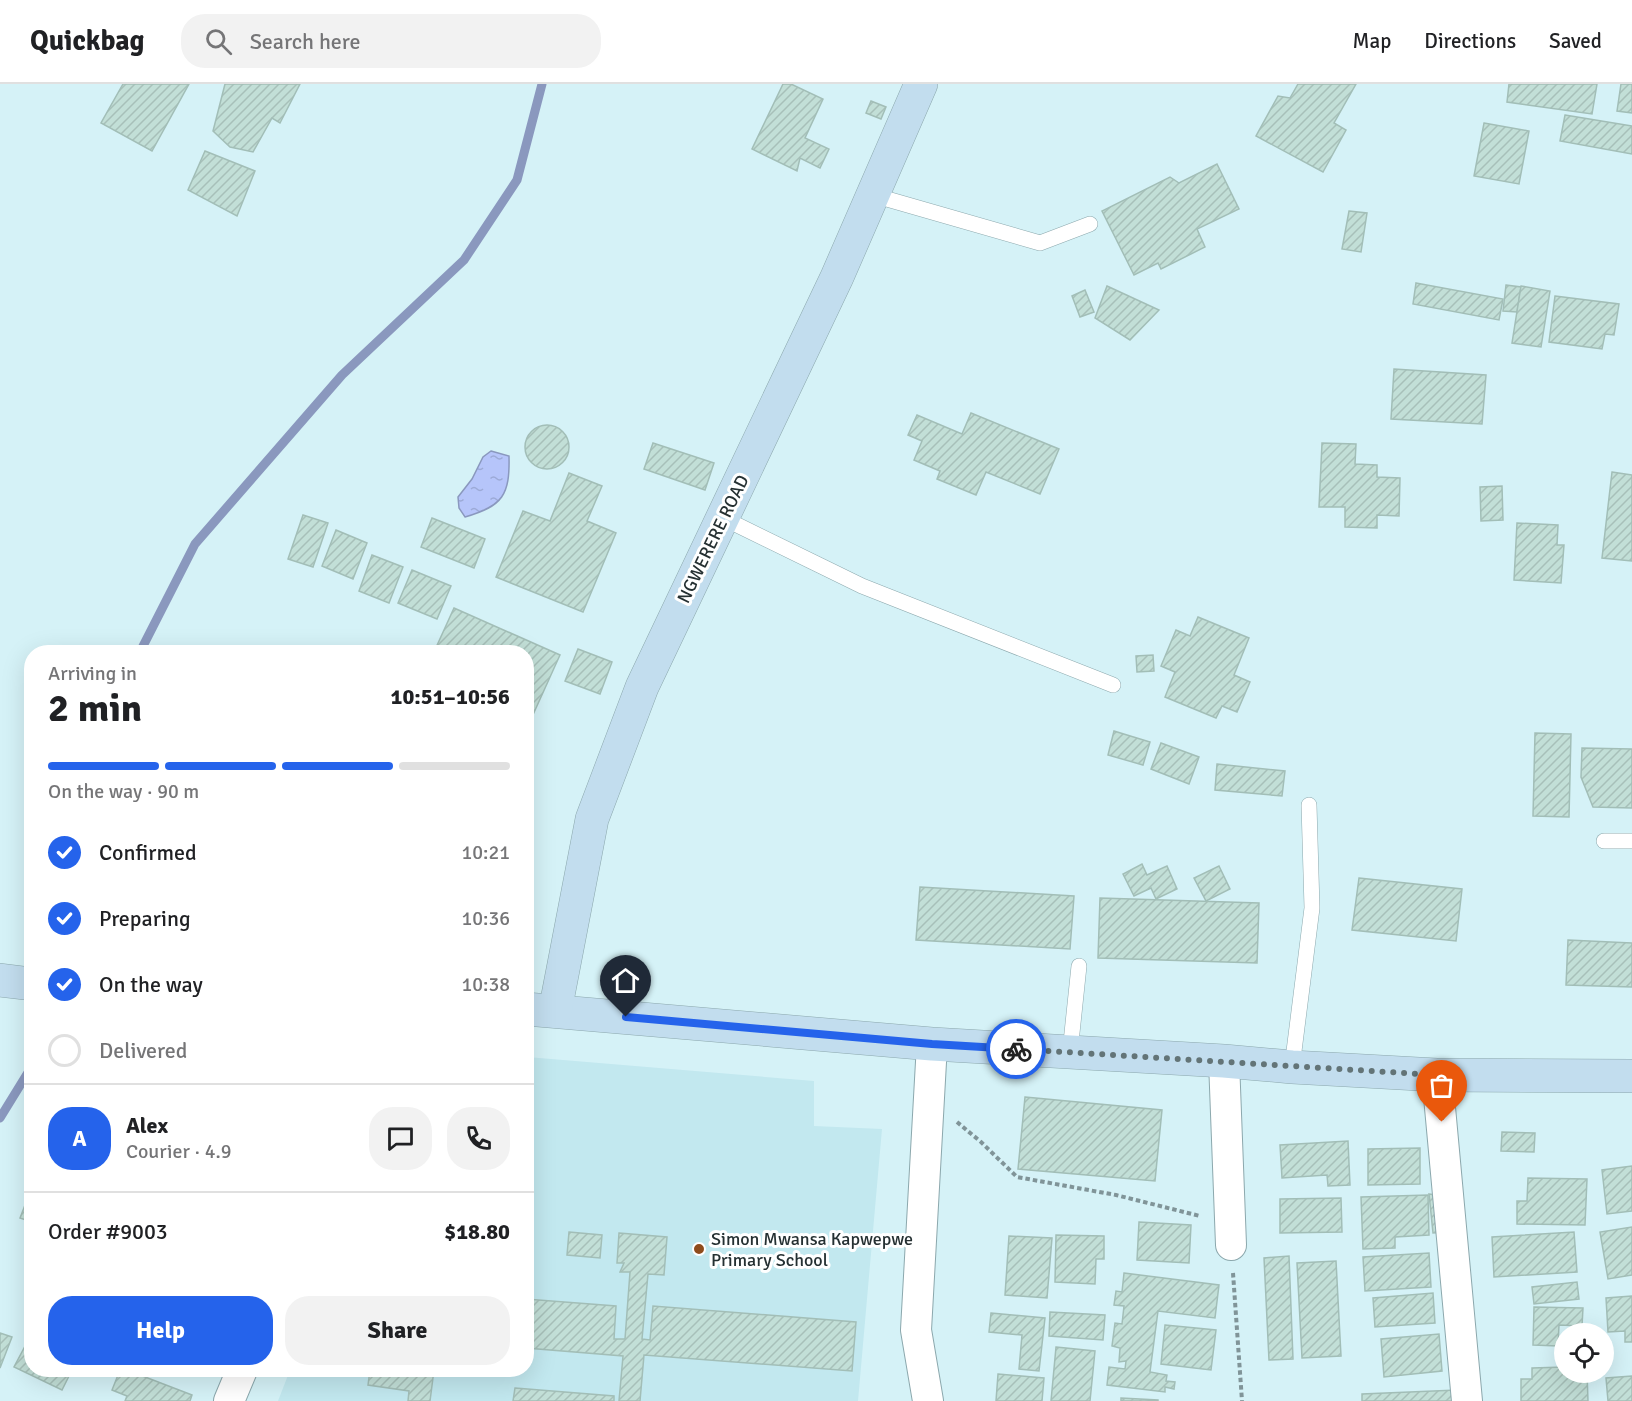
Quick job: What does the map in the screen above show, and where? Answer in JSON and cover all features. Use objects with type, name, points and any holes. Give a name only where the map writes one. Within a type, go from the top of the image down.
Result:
[{"type":"main road","name":"NGWERERE ROAD","points":[[541,1010],[592,819],[642,687],[837,277],[921,84]]},
{"type":"main road","points":[[541,1010],[932,1044],[1292,1067],[1437,1075],[1632,1076]]},
{"type":"street","points":[[928,1401],[915,1330],[932,1044]]},
{"type":"street","points":[[1224,1061],[1231,1245]]},
{"type":"street","points":[[1437,1075],[1467,1401]]},
{"type":"street","points":[[229,1401],[239,1377]]},
{"type":"lane","points":[[873,195],[1040,243],[1090,224]]},
{"type":"lane","points":[[723,518],[862,586],[1113,685]]},
{"type":"lane","points":[[1292,1067],[1312,908],[1309,805]]},
{"type":"lane","points":[[1604,841],[1632,841]]},
{"type":"lane","points":[[1070,1052],[1079,966]]},
{"type":"path","points":[[929,1098],[981,1142],[1017,1177],[1116,1195],[1203,1217],[1231,1245],[1242,1401]]},
{"type":"shaded area","name":"Simon Mwansa Kapwepwe Primary School","points":[[534,1058],[814,1081],[814,1126],[882,1129],[858,1401],[278,1401],[287,1377],[534,1377]]},
{"type":"water","points":[[491,451],[509,456],[506,490],[496,503],[465,517],[459,508],[458,497],[472,479],[483,457]]},
{"type":"building","points":[[123,84],[189,84],[152,151],[101,123]]},
{"type":"building","points":[[225,84],[300,84],[280,123],[272,118],[253,152],[230,147],[213,131]]},
{"type":"building","points":[[783,84],[791,84],[823,99],[805,138],[829,149],[820,168],[800,158],[797,171],[752,149]]},
{"type":"building","points":[[1298,84],[1356,84],[1334,123],[1346,130],[1323,172],[1256,136],[1278,96],[1290,98]]},
{"type":"building","points":[[1509,84],[1597,84],[1592,114],[1507,102]]},
{"type":"building","points":[[1621,84],[1632,84],[1632,113],[1617,111]]},
{"type":"building","points":[[871,101],[886,107],[881,119],[866,113]]},
{"type":"building","points":[[1565,115],[1632,126],[1632,154],[1560,141]]},
{"type":"building","points":[[1484,123],[1529,131],[1519,184],[1474,176]]},
{"type":"building","points":[[205,151],[255,171],[237,216],[188,190]]},
{"type":"building","points":[[1217,164],[1239,209],[1197,229],[1205,247],[1161,269],[1158,263],[1134,275],[1102,211],[1170,177],[1179,183]]},
{"type":"building","points":[[1349,211],[1367,213],[1361,252],[1342,249]]},
{"type":"building","points":[[1416,283],[1503,299],[1499,320],[1413,304]]},
{"type":"building","points":[[1506,285],[1521,287],[1517,312],[1503,311]]},
{"type":"building","points":[[1107,286],[1159,310],[1130,340],[1095,318]]},
{"type":"building","points":[[1521,286],[1550,291],[1541,347],[1512,343]]},
{"type":"building","points":[[1085,290],[1094,312],[1080,317],[1072,296]]},
{"type":"building","points":[[1555,296],[1619,304],[1614,335],[1605,334],[1602,349],[1549,342]]},
{"type":"building","points":[[1394,369],[1486,375],[1482,424],[1391,419]]},
{"type":"building","points":[[971,413],[1059,449],[1040,494],[986,472],[976,495],[937,479],[940,471],[914,460],[922,441],[908,435],[917,415],[962,434]]},
{"type":"building","points":[[547,425],[556,426],[563,431],[568,438],[568,456],[563,463],[556,468],[547,469],[538,468],[531,463],[526,456],[525,447],[526,438],[531,431],[538,426]]},
{"type":"building","points":[[653,443],[714,463],[705,490],[644,469]]},
{"type":"building","points":[[1322,443],[1356,444],[1355,464],[1377,465],[1377,477],[1400,478],[1399,516],[1377,515],[1377,528],[1345,527],[1345,507],[1319,507]]},
{"type":"building","points":[[1612,472],[1632,475],[1632,561],[1602,558]]},
{"type":"building","points":[[569,473],[602,486],[587,521],[616,533],[583,612],[496,577],[523,511],[550,521]]},
{"type":"building","points":[[1502,486],[1503,520],[1481,521],[1480,487]]},
{"type":"building","points":[[303,515],[328,523],[313,567],[288,559]]},
{"type":"building","points":[[432,518],[485,539],[474,568],[421,547]]},
{"type":"building","points":[[1517,523],[1558,525],[1557,545],[1564,545],[1561,583],[1514,580]]},
{"type":"building","points":[[336,530],[367,543],[353,579],[322,566]]},
{"type":"building","points":[[372,555],[403,567],[389,603],[359,591]]},
{"type":"building","points":[[412,570],[451,586],[437,619],[398,603]]},
{"type":"building","points":[[454,608],[560,655],[534,713],[534,645],[437,645]]},
{"type":"building","points":[[1198,617],[1249,638],[1234,675],[1250,682],[1237,712],[1222,706],[1216,718],[1165,697],[1175,672],[1161,666],[1176,630],[1190,636]]},
{"type":"building","points":[[578,649],[612,662],[600,694],[565,681]]},
{"type":"building","points":[[1153,655],[1154,671],[1137,672],[1136,656]]},
{"type":"building","points":[[1114,731],[1150,742],[1143,765],[1108,755]]},
{"type":"building","points":[[1535,733],[1571,734],[1569,817],[1533,816]]},
{"type":"building","points":[[1161,743],[1199,757],[1189,784],[1151,769]]},
{"type":"building","points":[[1582,748],[1632,749],[1632,808],[1593,807],[1581,777]]},
{"type":"building","points":[[1217,764],[1285,771],[1282,796],[1215,790]]},
{"type":"building","points":[[1142,864],[1147,875],[1167,866],[1177,889],[1156,899],[1151,888],[1134,896],[1123,874]]},
{"type":"building","points":[[1219,866],[1230,889],[1206,901],[1194,878]]},
{"type":"building","points":[[1359,878],[1462,889],[1456,941],[1352,930]]},
{"type":"building","points":[[920,887],[1074,896],[1070,949],[916,940]]},
{"type":"building","points":[[1100,898],[1259,903],[1257,963],[1098,958]]},
{"type":"building","points":[[1568,940],[1632,943],[1632,987],[1566,985]]},
{"type":"building","points":[[1025,1097],[1162,1110],[1155,1181],[1018,1169]]},
{"type":"building","points":[[1502,1132],[1535,1133],[1534,1152],[1501,1151]]},
{"type":"building","points":[[1348,1141],[1350,1185],[1328,1186],[1327,1175],[1282,1178],[1280,1145]]},
{"type":"building","points":[[1420,1148],[1420,1184],[1368,1185],[1368,1149]]},
{"type":"building","points":[[1632,1166],[1632,1211],[1607,1214],[1602,1170]]},
{"type":"building","points":[[1528,1178],[1587,1179],[1585,1225],[1517,1224],[1517,1201],[1527,1201]]},
{"type":"building","points":[[1429,1194],[1443,1196],[1448,1232],[1433,1233]]},
{"type":"building","points":[[1428,1195],[1429,1235],[1395,1237],[1395,1248],[1363,1249],[1361,1197]]},
{"type":"building","points":[[1341,1198],[1342,1232],[1280,1233],[1280,1199]]},
{"type":"building","points":[[24,1208],[24,1219],[20,1218]]},
{"type":"building","points":[[1139,1222],[1191,1225],[1189,1263],[1137,1260]]},
{"type":"building","points":[[1632,1227],[1632,1275],[1608,1279],[1600,1232]]},
{"type":"building","points":[[569,1232],[602,1235],[600,1258],[567,1255]]},
{"type":"building","points":[[1574,1232],[1577,1272],[1494,1277],[1492,1237]]},
{"type":"building","points":[[619,1233],[667,1237],[664,1275],[648,1274],[642,1339],[650,1340],[653,1306],[856,1322],[852,1371],[644,1355],[640,1401],[619,1401],[623,1356],[534,1349],[534,1300],[616,1306],[614,1339],[625,1339],[630,1272],[620,1272],[624,1263],[617,1263]]},
{"type":"building","points":[[1056,1235],[1104,1236],[1104,1259],[1096,1259],[1095,1284],[1055,1282]]},
{"type":"building","points":[[1009,1236],[1052,1238],[1047,1298],[1005,1295]]},
{"type":"building","points":[[1429,1253],[1431,1287],[1365,1291],[1363,1257]]},
{"type":"building","points":[[1289,1256],[1293,1359],[1269,1360],[1264,1258]]},
{"type":"building","points":[[1336,1261],[1341,1356],[1302,1358],[1297,1263]]},
{"type":"building","points":[[1124,1273],[1219,1285],[1215,1318],[1158,1311],[1150,1372],[1167,1375],[1166,1381],[1175,1382],[1174,1389],[1165,1387],[1165,1392],[1107,1385],[1109,1367],[1125,1369],[1126,1361],[1119,1362],[1120,1348],[1112,1346],[1115,1323],[1122,1324],[1124,1306],[1114,1305],[1116,1291],[1122,1292]]},
{"type":"building","points":[[1577,1282],[1579,1299],[1534,1304],[1532,1287]]},
{"type":"building","points":[[1433,1293],[1435,1323],[1375,1327],[1373,1298]]},
{"type":"building","points":[[1632,1296],[1632,1342],[1625,1342],[1625,1331],[1614,1332],[1614,1323],[1607,1323],[1606,1298]]},
{"type":"building","points":[[1534,1307],[1583,1308],[1582,1323],[1554,1323],[1554,1346],[1533,1345]]},
{"type":"building","points":[[1050,1312],[1105,1315],[1103,1340],[1049,1336]]},
{"type":"building","points":[[991,1313],[1045,1318],[1039,1371],[1019,1369],[1022,1335],[989,1332]]},
{"type":"building","points":[[1165,1325],[1216,1330],[1211,1370],[1161,1364]]},
{"type":"building","points":[[0,1333],[12,1337],[0,1368]]},
{"type":"building","points":[[1439,1334],[1442,1371],[1384,1377],[1381,1339]]},
{"type":"building","points":[[1056,1347],[1095,1351],[1090,1401],[1051,1401]]},
{"type":"building","points":[[24,1348],[24,1372],[14,1367]]},
{"type":"building","points":[[1554,1367],[1554,1383],[1587,1383],[1588,1401],[1521,1401],[1521,1379],[1532,1379],[1532,1368]]},
{"type":"building","points":[[998,1374],[1044,1378],[1042,1401],[996,1401]]},
{"type":"building","points":[[1632,1376],[1632,1401],[1608,1401],[1606,1383],[1614,1383],[1614,1377]]},
{"type":"building","points":[[35,1377],[68,1377],[62,1390]]},
{"type":"building","points":[[117,1377],[145,1377],[192,1395],[190,1401],[125,1401],[127,1396],[112,1390]]},
{"type":"building","points":[[369,1377],[433,1377],[430,1401],[408,1401],[409,1391],[368,1385]]},
{"type":"building","points":[[515,1388],[614,1396],[614,1401],[513,1401]]},
{"type":"building","points":[[1457,1390],[1458,1401],[1362,1401],[1362,1394]]},
{"type":"building","points":[[1121,1398],[1158,1400],[1158,1401],[1121,1401]]},
{"type":"waterway","points":[[144,645],[195,544],[342,375],[464,260],[517,180],[542,84]]},
{"type":"waterway","points":[[0,1118],[24,1079]]},
{"type":"way so far","points":[[1016,1049],[1437,1075],[1442,1122]]},
{"type":"place","name":"Simon Mwansa Kapwepwe Primary School","points":[[699,1249]]},
{"type":"route","points":[[626,1017],[932,1044],[1016,1049]]}]
